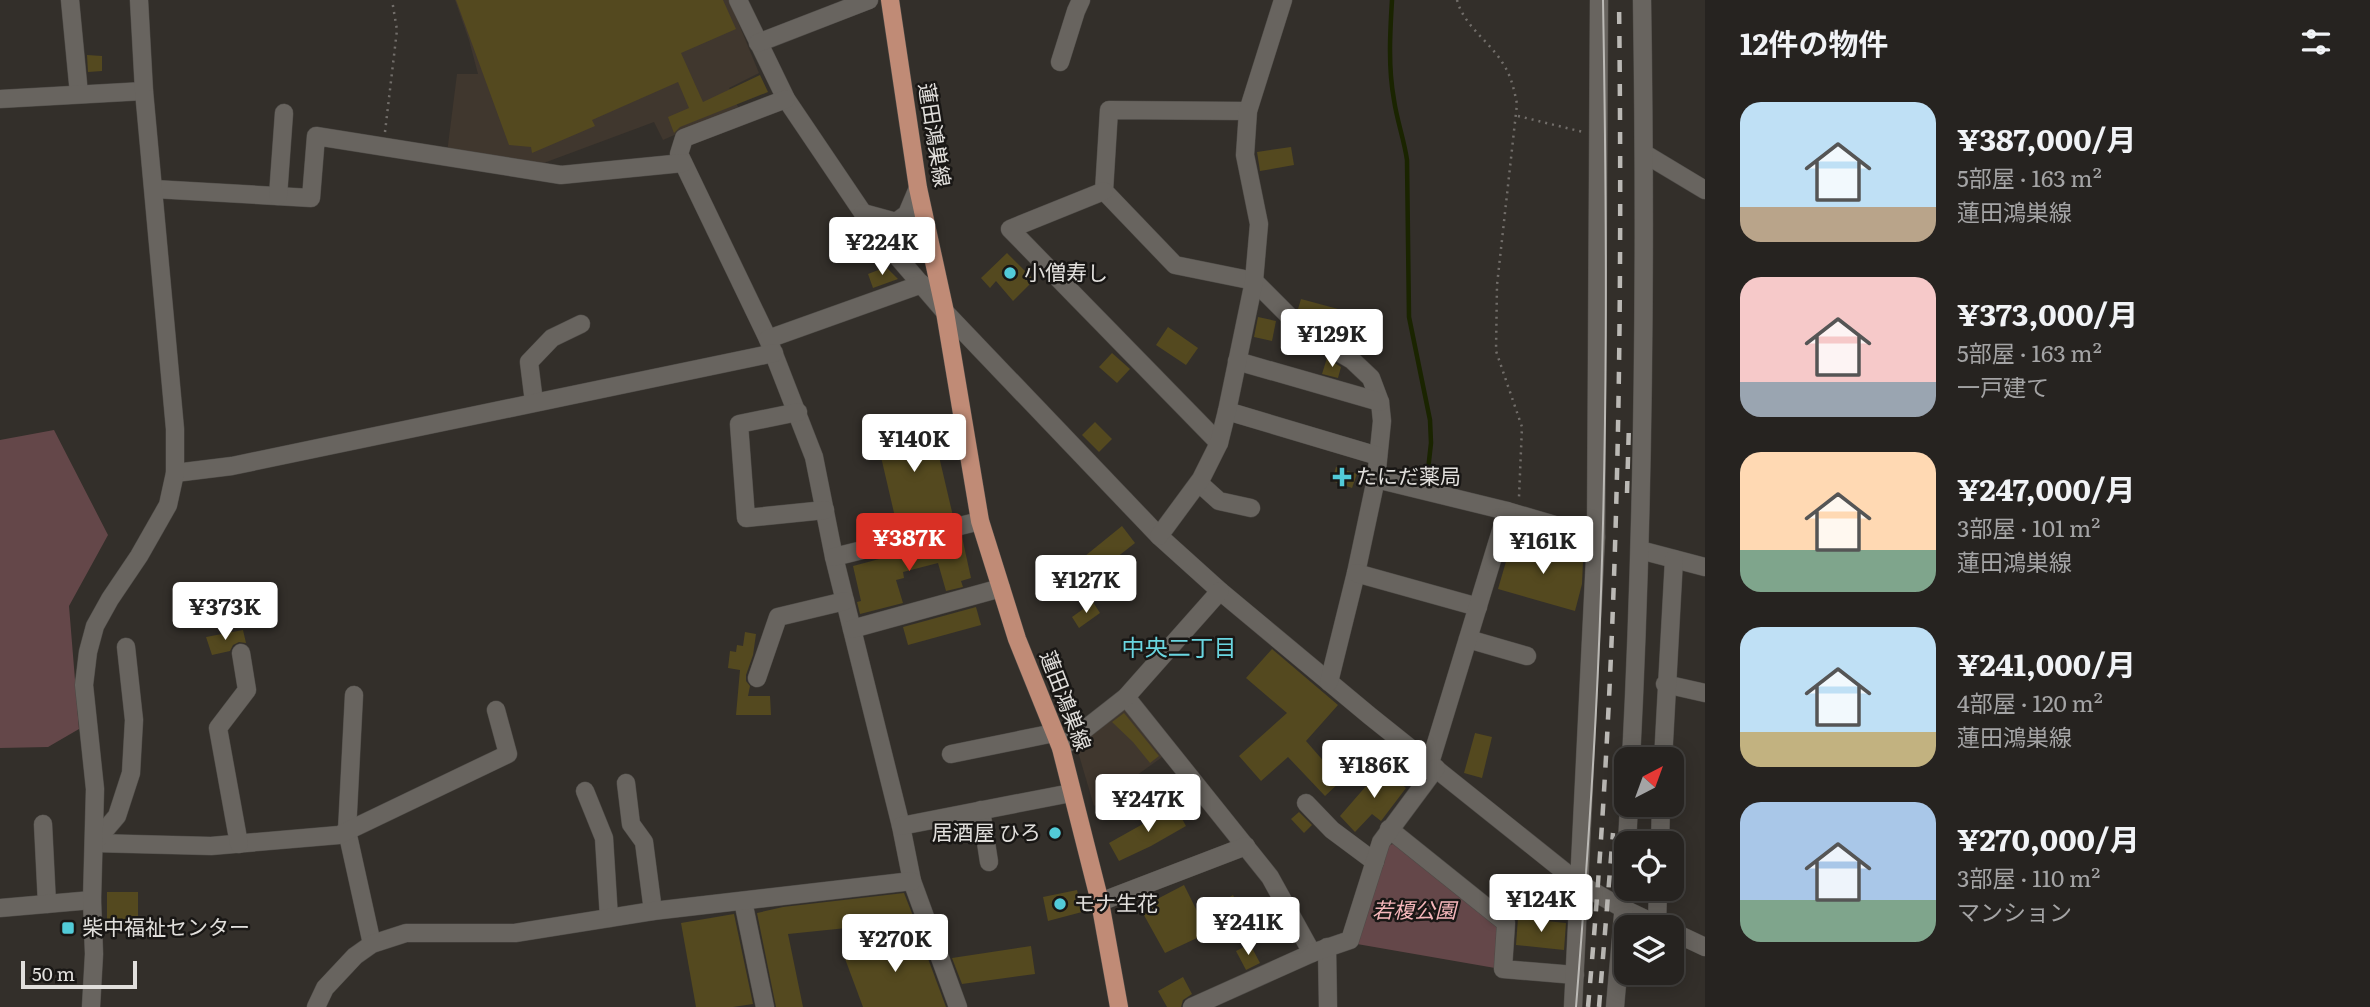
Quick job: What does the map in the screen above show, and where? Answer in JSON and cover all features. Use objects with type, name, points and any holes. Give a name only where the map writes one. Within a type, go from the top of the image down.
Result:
[{"type":"main road","name":"蓮田鴻巣線","points":[[890,0],[918,188],[945,312],[980,521],[1017,639],[1057,741],[1100,902],[1119,1007]]},
{"type":"street","points":[[70,0],[79,93]]},
{"type":"street","points":[[91,1007],[95,789],[84,685],[88,652],[95,626],[110,598],[139,556],[168,505],[175,473],[175,429],[144,91],[139,0]]},
{"type":"street","points":[[738,0],[786,99],[863,213],[945,312],[1159,536],[1329,682],[1580,884],[1637,915]]},
{"type":"street","points":[[758,43],[869,0]]},
{"type":"street","points":[[1060,62],[1081,0]]},
{"type":"street","points":[[1159,536],[1199,483],[1219,443],[1227,411],[1254,281],[1259,225],[1245,155],[1248,111],[1283,0]]},
{"type":"street","points":[[1573,1007],[1596,537],[1599,0]]},
{"type":"street","points":[[1632,747],[1640,550],[1645,154],[1642,0]]},
{"type":"street","points":[[0,99],[144,91]]},
{"type":"street","points":[[786,99],[684,138],[679,154],[771,346],[814,457],[834,557],[901,826],[912,881],[958,1007]]},
{"type":"street","points":[[1248,111],[1109,110],[1104,191],[1175,265],[1254,281],[1306,333],[1352,360],[1371,379],[1380,402],[1382,421],[1376,479],[1329,682]]},
{"type":"street","points":[[278,196],[284,113]]},
{"type":"street","points":[[154,189],[312,198],[316,136],[561,174],[683,163]]},
{"type":"street","points":[[1645,154],[1705,191]]},
{"type":"street","points":[[863,213],[896,222],[907,214],[918,188]]},
{"type":"street","points":[[1104,191],[1010,229],[1219,443]]},
{"type":"street","points":[[175,473],[232,466],[534,402],[771,346],[922,284]]},
{"type":"street","points":[[534,402],[528,362],[552,338],[581,324]]},
{"type":"street","points":[[1237,361],[1380,402]]},
{"type":"street","points":[[1227,411],[1378,456]]},
{"type":"street","points":[[798,412],[739,425],[746,518],[825,510]]},
{"type":"street","points":[[1376,479],[1512,512],[1596,537]]},
{"type":"street","points":[[1199,483],[1219,501],[1251,508]]},
{"type":"street","points":[[1192,1007],[1320,950],[1350,940],[1381,842],[1433,766],[1468,639],[1512,512]]},
{"type":"street","points":[[834,557],[980,521]]},
{"type":"street","points":[[1640,550],[1705,567]]},
{"type":"street","points":[[1663,747],[1674,559]]},
{"type":"street","points":[[1356,573],[1478,607]]},
{"type":"street","points":[[852,629],[1001,588]]},
{"type":"street","points":[[951,754],[1057,741],[1126,697],[1220,590]]},
{"type":"street","points":[[757,678],[778,617],[845,601]]},
{"type":"street","points":[[1468,639],[1527,656]]},
{"type":"street","points":[[94,843],[117,816],[131,772],[134,720],[126,647]]},
{"type":"street","points":[[239,844],[218,728],[247,690],[241,653]]},
{"type":"street","points":[[1665,684],[1705,693]]},
{"type":"street","points":[[354,695],[346,831],[372,944]]},
{"type":"street","points":[[1126,697],[1270,877],[1320,950],[1328,1007]]},
{"type":"street","points":[[94,843],[211,846],[339,835],[508,754],[496,710]]},
{"type":"street","points":[[626,783],[631,824],[644,842],[653,911]]},
{"type":"street","points":[[585,791],[604,838],[609,918]]},
{"type":"street","points":[[901,826],[1071,793]]},
{"type":"street","points":[[1306,803],[1332,831],[1375,862]]},
{"type":"street","points":[[981,810],[989,862]]},
{"type":"street","points":[[43,824],[47,904]]},
{"type":"street","points":[[1389,829],[1506,923],[1503,969],[1575,975]]},
{"type":"street","points":[[1100,902],[1246,846]]},
{"type":"street","points":[[316,1007],[325,988],[341,969],[372,944],[406,933],[515,933],[653,911],[912,881]]},
{"type":"street","points":[[0,908],[92,900]]},
{"type":"street","points":[[743,901],[765,1007]]},
{"type":"street","points":[[1615,1007],[1625,901]]},
{"type":"street","points":[[1684,937],[1705,947]]},
{"type":"path","points":[[383,148],[397,30],[392,0]]},
{"type":"path","points":[[1457,0],[1463,17],[1502,62],[1512,81],[1517,104],[1497,285],[1496,351],[1521,427],[1512,512]]},
{"type":"path","points":[[1517,116],[1600,136]]},
{"type":"shaded area","points":[[455,0],[729,0],[759,73],[729,88],[738,107],[663,140],[654,122],[533,167],[447,153],[457,74],[478,74]]},
{"type":"shaded area","points":[[1127,707],[1165,755],[1094,806],[1076,745]]},
{"type":"green space","points":[[54,430],[108,535],[69,606],[79,729],[48,747],[0,748],[0,440]]},
{"type":"green space","name":"若榎公園","points":[[1397,843],[1500,924],[1495,968],[1357,944],[1389,845]]},
{"type":"building","points":[[456,0],[723,0],[736,29],[681,53],[703,102],[760,75],[768,92],[680,127],[674,133],[668,117],[689,108],[678,82],[592,120],[595,126],[532,153],[531,147],[509,145]]},
{"type":"building","points":[[87,55],[102,56],[102,71],[88,72]]},
{"type":"building","points":[[1291,147],[1294,165],[1260,171],[1257,152]]},
{"type":"building","points":[[1007,253],[1034,280],[1013,301],[996,281],[990,288],[981,278]]},
{"type":"building","points":[[886,267],[898,279],[873,288],[868,274]]},
{"type":"building","points":[[1301,299],[1338,309],[1333,328],[1311,322],[1298,309]]},
{"type":"building","points":[[1258,317],[1276,321],[1272,341],[1254,337]]},
{"type":"building","points":[[1168,327],[1198,348],[1186,365],[1156,345]]},
{"type":"building","points":[[1112,353],[1130,369],[1117,383],[1099,367]]},
{"type":"building","points":[[1327,358],[1341,367],[1338,378],[1322,374]]},
{"type":"building","points":[[930,418],[953,516],[898,530],[875,431]]},
{"type":"building","points":[[1095,422],[1112,439],[1099,452],[1082,435]]},
{"type":"building","points":[[1336,467],[1357,474],[1352,488],[1332,481]]},
{"type":"building","points":[[1122,526],[1135,543],[1098,572],[1085,556]]},
{"type":"building","points":[[962,537],[971,578],[961,581],[963,587],[946,591],[938,563],[903,572],[904,578],[896,580],[903,603],[860,614],[857,602],[861,601],[853,566]]},
{"type":"building","points":[[1512,541],[1583,561],[1582,584],[1575,611],[1498,589]]},
{"type":"building","points":[[1093,602],[1100,613],[1079,628],[1072,617]]},
{"type":"building","points":[[976,607],[981,625],[908,645],[903,627]]},
{"type":"building","points":[[243,630],[246,643],[239,642],[233,645],[230,651],[212,655],[206,637]]},
{"type":"building","points":[[745,632],[756,634],[746,675],[750,686],[748,696],[770,696],[771,715],[736,715],[740,670],[728,668],[730,651],[736,652],[737,645],[743,646]]},
{"type":"building","points":[[1272,649],[1338,705],[1306,741],[1341,781],[1325,796],[1288,757],[1261,781],[1239,756],[1287,713],[1246,678]]},
{"type":"building","points":[[1124,713],[1159,756],[1150,763],[1112,722]]},
{"type":"building","points":[[1475,733],[1492,737],[1482,778],[1464,773]]},
{"type":"building","points":[[1380,770],[1385,770],[1406,788],[1381,821],[1372,814],[1355,832],[1340,816]]},
{"type":"building","points":[[1175,806],[1186,826],[1119,861],[1109,843]]},
{"type":"building","points":[[1299,812],[1312,825],[1304,833],[1291,819]]},
{"type":"building","points":[[1184,885],[1199,915],[1233,895],[1255,937],[1242,944],[1231,922],[1165,953],[1140,908]]},
{"type":"building","points":[[1077,890],[1082,912],[1048,921],[1043,897]]},
{"type":"building","points":[[107,892],[138,892],[138,934],[126,934],[124,929],[107,925]]},
{"type":"building","points":[[904,893],[915,921],[788,934],[803,1007],[776,1007],[757,913],[783,907]]},
{"type":"building","points":[[734,914],[753,1004],[696,1007],[681,923]]},
{"type":"building","points":[[1518,918],[1566,923],[1564,950],[1516,945]]},
{"type":"building","points":[[917,929],[946,1007],[863,1007],[844,956]]},
{"type":"building","points":[[1250,944],[1260,963],[1246,970],[1236,951]]},
{"type":"building","points":[[1031,946],[1035,974],[962,984],[952,958]]},
{"type":"building","points":[[1183,977],[1192,994],[1183,1000],[1181,1007],[1167,1007],[1158,991]]},
{"type":"waterway","points":[[1392,0],[1391,75],[1395,108],[1407,160],[1409,317],[1430,420],[1428,470]]},
{"type":"tram line","points":[[1576,1007],[1594,753],[1604,501],[1606,251],[1603,0]]},
{"type":"railway","points":[[1588,1007],[1606,756],[1616,504],[1620,252],[1619,0]]},
{"type":"railway","points":[[1627,493],[1629,423]]},
{"type":"railway","points":[[1599,1007],[1613,833]]},
{"type":"place","name":"小僧寿し","points":[[1010,273]]},
{"type":"place","name":"たにだ薬局","points":[[1342,477]]},
{"type":"place","name":"居酒屋 ひろ","points":[[1055,833]]},
{"type":"place","name":"モナ生花","points":[[1060,904]]},
{"type":"place","name":"柴中福祉センター","points":[[68,928]]},
{"type":"district","name":"中央二丁目","points":[[1179,648]]}]
